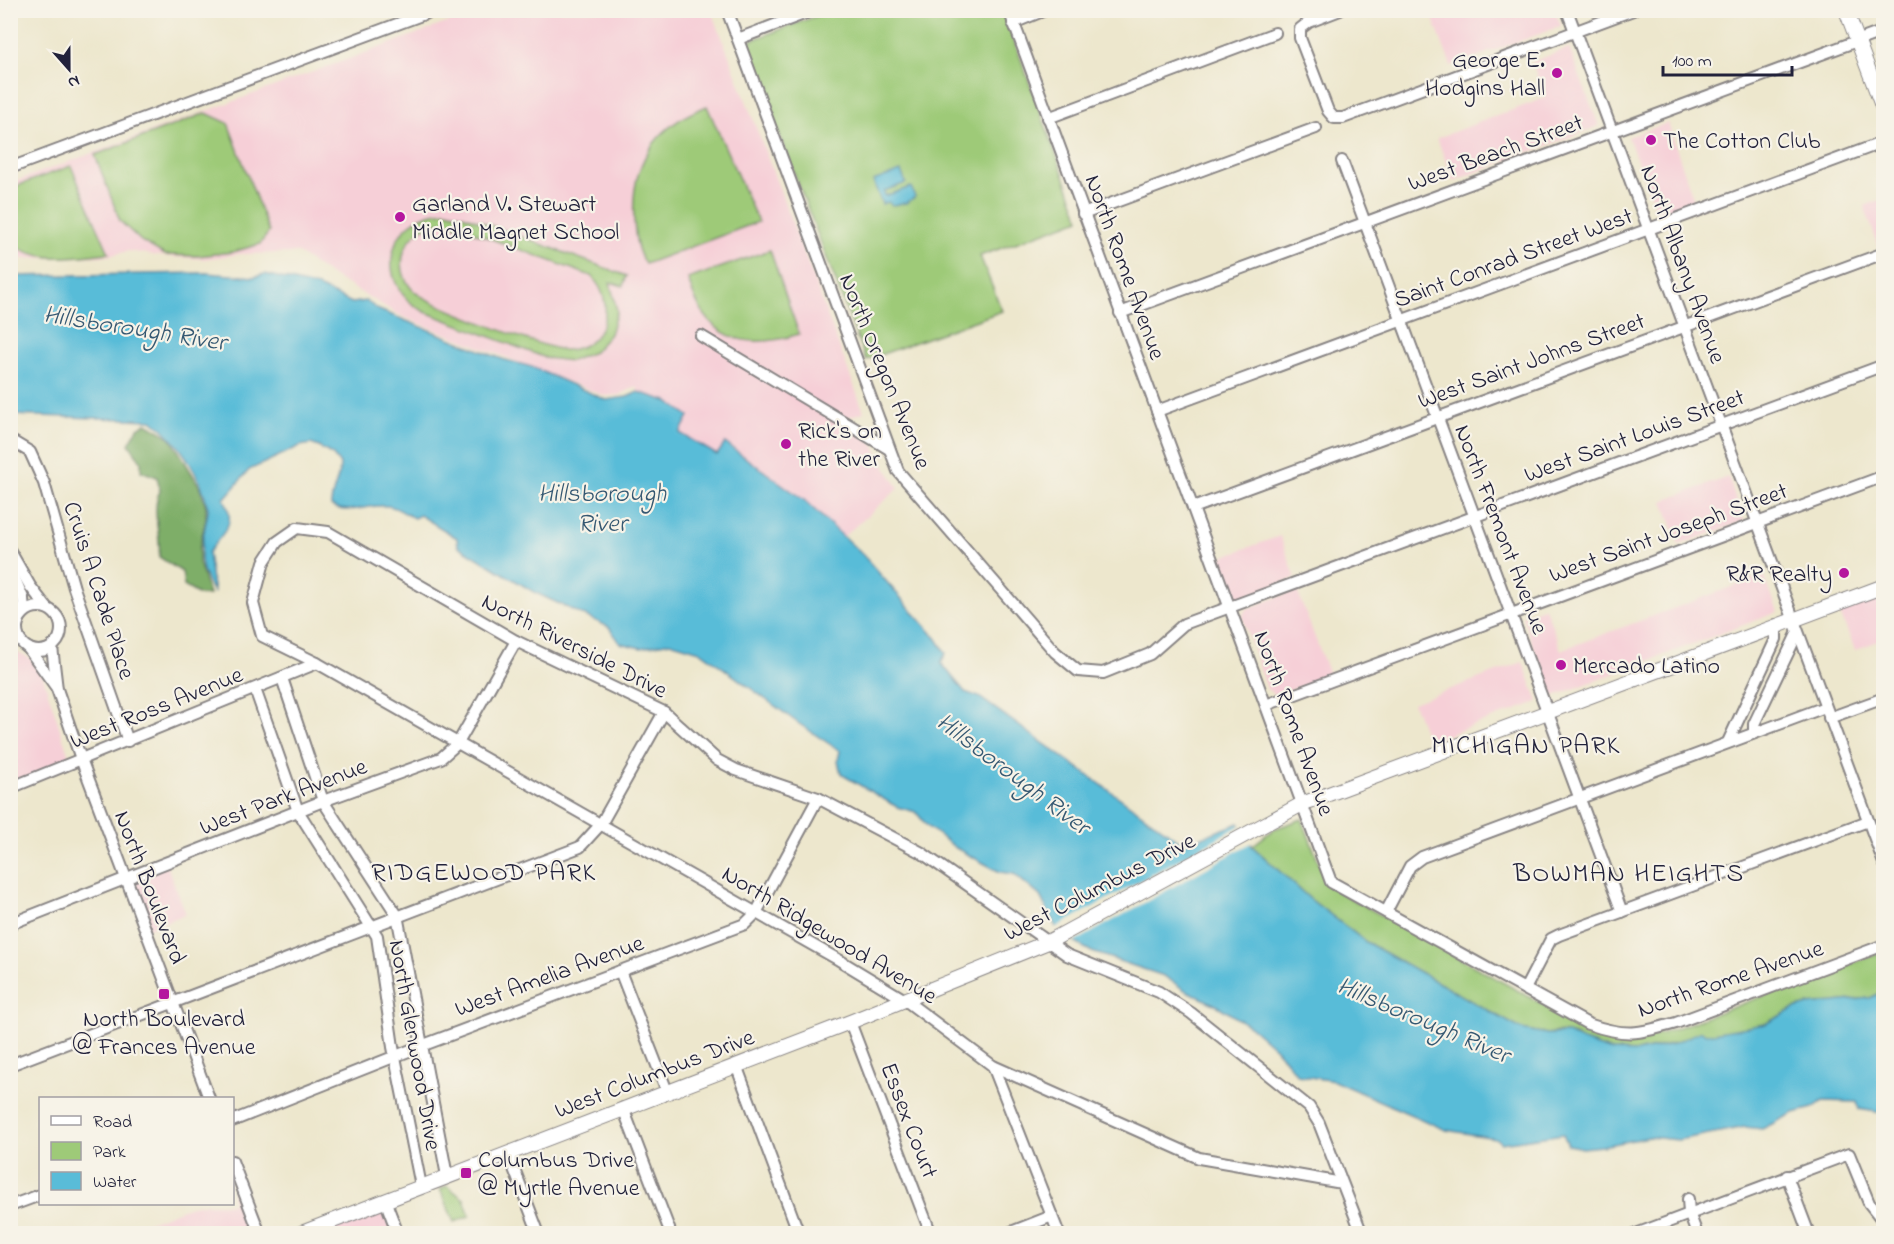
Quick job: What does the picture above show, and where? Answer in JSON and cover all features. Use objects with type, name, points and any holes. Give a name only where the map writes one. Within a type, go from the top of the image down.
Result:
[{"type":"main road","points":[[1846,10],[1884,111]]},
{"type":"main road","name":"West Columbus Drive","points":[[298,1233],[850,1022],[1048,942],[1302,804],[1884,586]]},
{"type":"street","points":[[10,168],[435,10]]},
{"type":"street","name":"North Oregon Avenue","points":[[727,10],[889,448],[898,471],[908,484],[1055,652],[1078,671],[1103,673],[1142,659],[1184,624],[1230,608]]},
{"type":"street","points":[[738,39],[814,10]]},
{"type":"street","name":"North Rome Avenue","points":[[1009,10],[1331,882],[1588,1024],[1616,1034],[1641,1033],[1676,1023],[1884,945]]},
{"type":"street","points":[[1013,23],[1046,10]]},
{"type":"street","points":[[1340,10],[1300,29],[1300,38],[1328,111],[1334,118],[1343,118],[1633,10]]},
{"type":"street","name":"North Albany Avenue","points":[[1567,10],[1884,863]]},
{"type":"street","name":"West Beach Street","points":[[1120,313],[1884,31]]},
{"type":"street","points":[[1048,118],[1275,33]]},
{"type":"street","points":[[1083,214],[1316,128]]},
{"type":"street","name":"Saint Conrad Street West","points":[[1157,411],[1884,142]]},
{"type":"street","name":"North Fremont Avenue","points":[[1342,161],[1622,912]]},
{"type":"street","name":"West Saint Johns Street","points":[[1193,508],[1884,253]]},
{"type":"street","points":[[701,336],[889,448]]},
{"type":"street","name":"West Saint Louis Street","points":[[1230,608],[1884,365]]},
{"type":"street","name":"Cruis A Cade Place","points":[[10,440],[30,452],[44,483],[74,588],[128,741]]},
{"type":"street","name":"West Saint Joseph Street","points":[[1266,705],[1511,612],[1884,476]]},
{"type":"street","name":"North Riverside Drive","points":[[264,561],[277,542],[297,528],[328,532],[516,641],[664,712],[717,760],[736,770],[818,798],[922,853],[1067,955],[1159,992],[1191,1013],[1309,1107],[1319,1123],[1362,1233]]},
{"type":"street","points":[[10,551],[30,586],[47,608],[57,616],[61,629],[52,647],[43,651],[10,644]]},
{"type":"street","name":"North Ridgewood Avenue","points":[[264,561],[253,603],[262,636],[317,663],[905,1000],[993,1066],[1199,1158],[1342,1183]]},
{"type":"street","points":[[10,567],[23,598],[22,615],[16,629],[26,647]]},
{"type":"street","points":[[10,625],[35,607],[47,608]]},
{"type":"street","points":[[1728,742],[1776,639],[1776,625]]},
{"type":"street","points":[[1754,732],[1754,724],[1797,634]]},
{"type":"street","name":"West Park Avenue","points":[[10,924],[323,801],[441,758],[458,743],[516,641]]},
{"type":"street","name":"North Boulevard","points":[[26,647],[57,689]]},
{"type":"street","name":"North Boulevard","points":[[52,647],[57,689],[81,759],[209,1097]]},
{"type":"street","name":"West Ross Avenue","points":[[10,788],[317,663]]},
{"type":"street","name":"North Glenwood Drive","points":[[282,678],[323,801],[397,915],[447,1176]]},
{"type":"street","name":"North Glenwood Drive","points":[[255,689],[298,811],[376,936],[395,1057],[421,1186]]},
{"type":"street","points":[[1386,912],[1410,866],[1422,857],[1754,732],[1884,698]]},
{"type":"street","points":[[10,1065],[370,925],[580,847],[601,824],[664,712]]},
{"type":"street","name":"West Amelia Avenue","points":[[234,1120],[421,1046],[745,924],[756,913],[818,798]]},
{"type":"street","points":[[1525,989],[1551,939],[1868,820]]},
{"type":"street","points":[[620,972],[667,1091]]},
{"type":"street","name":"Essex Court","points":[[850,1022],[931,1233]]},
{"type":"street","points":[[736,1065],[799,1233]]},
{"type":"street","points":[[993,1066],[1059,1233]]},
{"type":"street","points":[[623,1108],[671,1233]]},
{"type":"street","points":[[508,1153],[539,1233]]},
{"type":"street","points":[[1636,1233],[1849,1154],[1869,1203],[1884,1222]]},
{"type":"street","points":[[234,1166],[260,1233]]},
{"type":"street","points":[[1786,1176],[1809,1233]]},
{"type":"street","points":[[10,1206],[39,1194]]},
{"type":"street","points":[[1688,1199],[1689,1213],[1697,1233]]},
{"type":"street","points":[[385,1200],[398,1233]]},
{"type":"street","points":[[1006,1233],[1052,1216]]},
{"type":"shaded area","name":"Garland V. Stewart Middle Magnet School","points":[[479,11],[712,11],[864,412],[845,418],[876,446],[878,456],[899,488],[843,537],[804,500],[726,443],[718,455],[680,433],[667,401],[638,392],[637,386],[619,395],[605,396],[403,317],[324,271],[298,253],[241,254],[204,259],[129,251],[107,256],[11,259],[11,183]]},
{"type":"shaded area","points":[[1430,11],[1555,11],[1561,26],[1451,66]]},
{"type":"shaded area","points":[[1569,48],[1599,126],[1453,181],[1437,138],[1545,98],[1532,62]]},
{"type":"shaded area","points":[[1668,123],[1696,207],[1660,221],[1628,137]]},
{"type":"shaded area","points":[[1883,199],[1883,245],[1879,247],[1864,206]]},
{"type":"shaded area","points":[[1728,477],[1744,521],[1679,545],[1663,501]]},
{"type":"shaded area","points":[[1280,536],[1296,578],[1242,598],[1234,597],[1219,558]]},
{"type":"shaded area","points":[[1764,575],[1778,612],[1552,697],[1522,616],[1545,607],[1561,650]]},
{"type":"shaded area","points":[[1297,590],[1330,677],[1275,695],[1267,689],[1242,617],[1246,609]]},
{"type":"shaded area","points":[[1883,591],[1883,639],[1855,650],[1838,608]]},
{"type":"shaded area","points":[[11,649],[31,659],[43,677],[69,756],[65,762],[11,785]]},
{"type":"shaded area","points":[[1523,662],[1538,702],[1428,742],[1413,703]]},
{"type":"shaded area","points":[[167,865],[186,914],[146,929],[128,880]]},
{"type":"shaded area","points":[[236,1188],[253,1233],[121,1233],[193,1205],[234,1205],[234,1189]]},
{"type":"shaded area","points":[[382,1206],[393,1234],[312,1234]]},
{"type":"green space","points":[[830,11],[1003,11],[1080,219],[980,256],[1002,311],[866,360],[744,43]]},
{"type":"green space","points":[[707,106],[758,222],[645,264],[636,243],[634,220],[636,181],[642,165],[660,136],[673,124]]},
{"type":"green space","points":[[206,113],[228,123],[269,232],[260,244],[233,252],[198,256],[165,255],[141,241],[120,221],[95,155]]},
{"type":"green space","points":[[71,166],[109,253],[58,257],[33,254],[21,249],[11,242],[11,188]]},
{"type":"green space","points":[[447,211],[463,215],[627,276],[623,286],[610,282],[617,311],[610,334],[594,352],[571,361],[546,358],[425,312],[408,300],[397,286],[392,269],[393,252],[399,237],[410,224],[426,215]],"holes":[[[446,222],[591,276],[604,298],[603,322],[598,333],[590,342],[579,348],[566,350],[487,325],[422,296],[407,282],[402,262],[407,245],[415,234],[432,224]]]},
{"type":"green space","points":[[770,250],[799,334],[760,341],[744,340],[729,335],[716,327],[705,315],[695,299],[688,279]]},
{"type":"green space","points":[[146,423],[170,437],[199,485],[206,506],[206,519],[199,549],[199,562],[209,595],[199,595],[184,586],[182,572],[159,557],[156,506],[160,491],[157,477],[141,471],[141,461],[129,444],[138,428]]},
{"type":"green space","points":[[1302,819],[1328,886],[1596,1032],[1624,1037],[1663,1033],[1883,952],[1883,992],[1870,998],[1809,1005],[1793,1009],[1765,1024],[1706,1035],[1637,1052],[1612,1051],[1583,1041],[1575,1035],[1558,1032],[1547,1034],[1521,1029],[1366,942],[1310,899],[1252,846],[1274,829]]},
{"type":"green space","points":[[447,1186],[464,1199],[470,1216],[454,1222],[440,1189]]},
{"type":"water","points":[[901,171],[906,183],[884,191],[885,196],[911,187],[915,197],[906,203],[882,204],[873,181]]},
{"type":"water","name":"Hillsborough River","points":[[206,273],[254,277],[265,274],[318,287],[352,303],[366,301],[379,310],[502,359],[532,367],[606,400],[627,397],[638,392],[667,401],[689,416],[680,433],[717,455],[725,443],[804,500],[863,555],[937,639],[946,653],[941,663],[965,692],[979,697],[1184,844],[1239,823],[1252,846],[1310,899],[1366,942],[1521,1029],[1547,1034],[1568,1033],[1612,1051],[1637,1052],[1672,1044],[1701,1031],[1706,1034],[1765,1024],[1793,1009],[1870,998],[1883,992],[1883,1113],[1859,1109],[1857,1102],[1823,1101],[1813,1108],[1794,1113],[1762,1129],[1745,1127],[1678,1140],[1649,1137],[1583,1148],[1568,1145],[1563,1134],[1501,1143],[1495,1138],[1446,1130],[1334,1081],[1298,1075],[1275,1048],[1251,1027],[1218,1006],[1185,990],[1164,976],[1092,952],[1072,941],[1056,927],[1040,896],[1014,874],[1000,872],[956,848],[927,826],[916,812],[897,807],[841,774],[838,760],[840,751],[700,651],[670,642],[641,648],[620,643],[609,627],[534,592],[458,546],[457,538],[420,515],[414,518],[388,506],[346,510],[331,506],[340,464],[333,455],[311,444],[300,446],[249,470],[224,499],[228,508],[229,522],[208,553],[214,593],[201,562],[208,511],[205,496],[188,459],[162,428],[152,420],[11,415],[10,276]]},
{"type":"pier","points":[[1243,824],[1253,842],[1073,943],[1053,929]]},
{"type":"place","name":"George E. Hodgins Hall","points":[[1557,73]]},
{"type":"place","name":"The Cotton Club","points":[[1651,140]]},
{"type":"place","name":"Garland V. Stewart Middle Magnet School","points":[[400,217]]},
{"type":"place","name":"Rick's on the River","points":[[786,444]]},
{"type":"place","name":"R&R Realty","points":[[1844,573]]},
{"type":"place","name":"Mercado Latino","points":[[1561,665]]},
{"type":"place","name":"North Boulevard @ Frances Avenue","points":[[164,994]]},
{"type":"place","name":"Columbus Drive @ Myrtle Avenue","points":[[466,1173]]},
{"type":"district","name":"MICHIGAN PARK","points":[[1526,744]]},
{"type":"district","name":"RIDGEWOOD PARK","points":[[484,871]]},
{"type":"district","name":"BOWMAN HEIGHTS","points":[[1629,872]]}]
